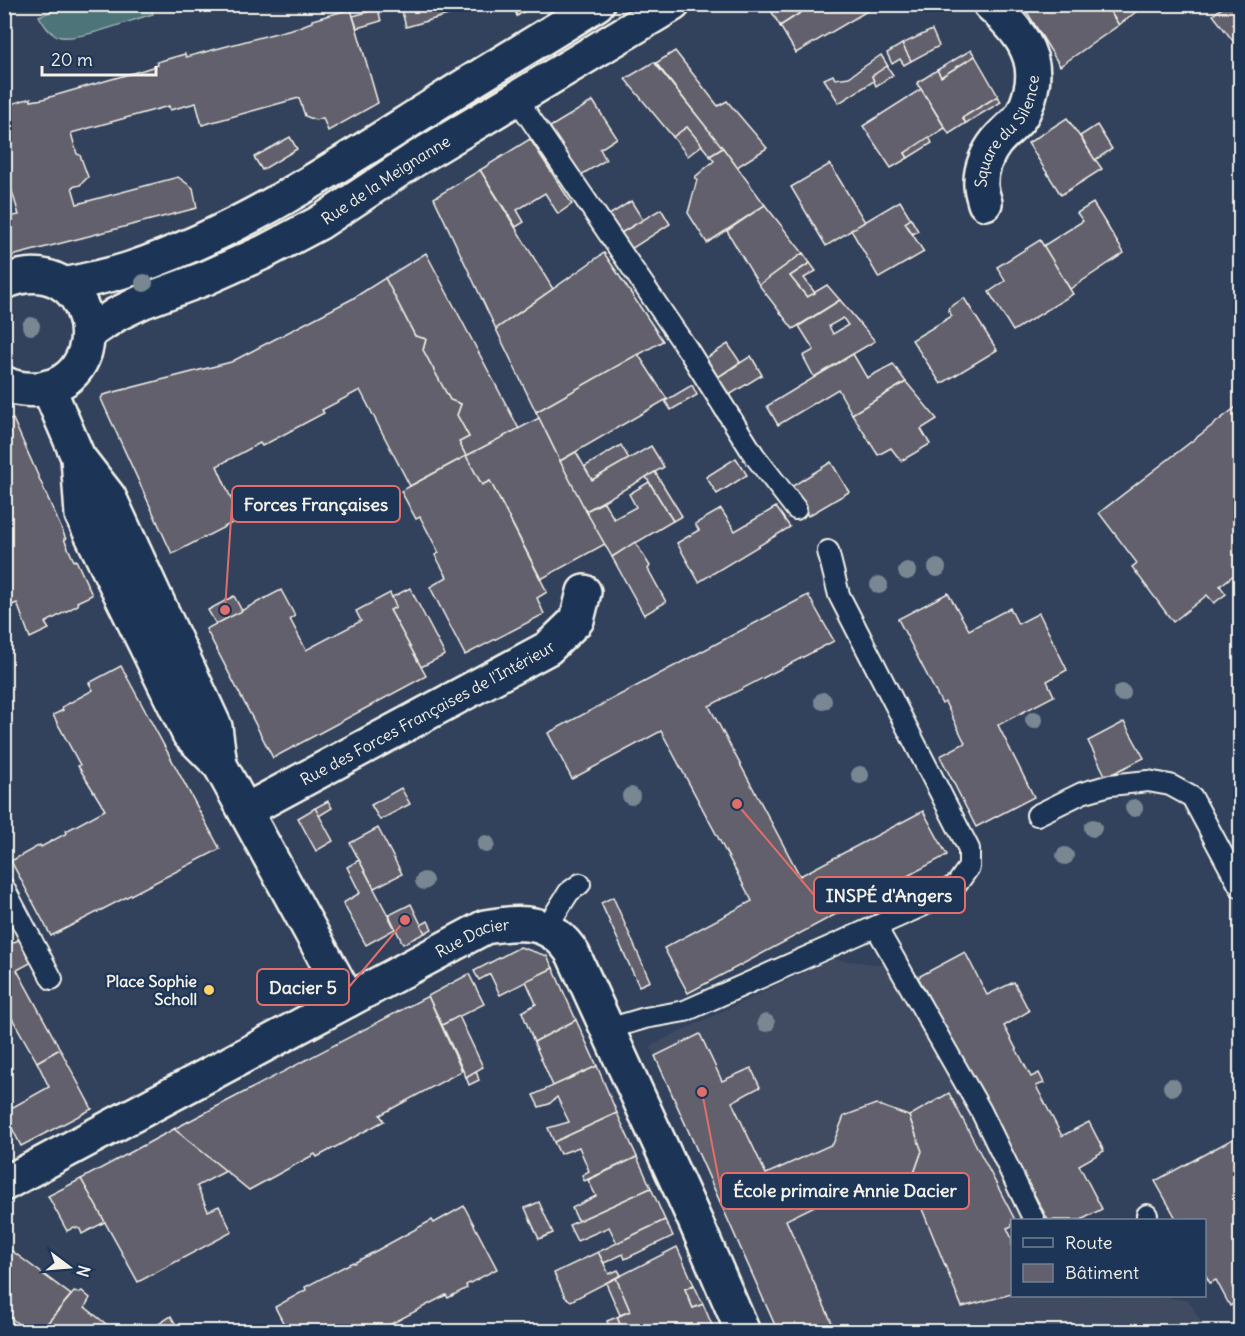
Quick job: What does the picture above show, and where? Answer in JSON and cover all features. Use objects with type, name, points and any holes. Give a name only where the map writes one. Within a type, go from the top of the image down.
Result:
[{"type":"street","points":[[64,285],[129,270],[246,219],[318,178],[597,4]]},
{"type":"street","name":"Rue de la Meignanne","points":[[88,333],[117,314],[144,301],[206,278],[264,252],[319,223],[414,160],[673,4]]},
{"type":"street","name":"Square du Silence","points":[[985,203],[981,181],[986,159],[995,143],[1022,115],[1033,84],[1033,67],[1029,51],[1020,35],[990,4]]},
{"type":"street","points":[[4,282],[21,275],[39,275],[64,285],[72,292],[85,311],[88,333],[86,348],[75,369],[66,378],[48,387],[27,390],[10,387],[4,383]]},
{"type":"street","points":[[48,387],[78,458],[109,497],[214,726],[220,765],[348,1000]]},
{"type":"street","name":"Rue des Forces Françaises de l'Intérieur","points":[[245,811],[548,648],[577,620],[584,592]]},
{"type":"street","name":"Rue Dacier","points":[[4,1184],[485,927],[517,923],[546,928]]},
{"type":"street","points":[[546,928],[557,933],[569,948],[692,1212],[743,1332]]},
{"type":"lane","points":[[517,99],[688,350],[754,455],[796,509]]},
{"type":"lane","points":[[608,1029],[645,1018],[685,1011],[876,927],[922,906],[957,884],[969,867],[969,849],[839,596],[828,551]]},
{"type":"lane","points":[[1037,815],[1082,793],[1110,785],[1148,781],[1170,785],[1192,797],[1240,887]]},
{"type":"lane","points":[[546,928],[568,892],[580,884]]},
{"type":"lane","points":[[4,888],[52,979]]},
{"type":"lane","points":[[876,927],[981,1111],[1033,1219]]},
{"type":"shaded area","points":[[832,959],[885,965],[914,1001],[1028,1219],[1011,1219],[1011,1297],[1166,1297],[1189,1301],[1206,1331],[778,1331],[650,1046]]},
{"type":"green space","points":[[66,4],[150,5],[153,14],[94,33],[61,37],[51,32],[39,16],[66,6]]},
{"type":"building","points":[[400,4],[486,4],[406,27]]},
{"type":"building","points":[[513,4],[536,4],[517,16]]},
{"type":"building","points":[[767,4],[814,4],[780,26]]},
{"type":"building","points":[[814,4],[865,4],[869,10],[796,53],[780,26]]},
{"type":"building","points":[[1022,4],[1105,4],[1119,25],[1060,66]]},
{"type":"building","points":[[1105,4],[1146,4],[1119,25]]},
{"type":"building","points":[[1227,4],[1240,4],[1240,35],[1233,41],[1213,15]]},
{"type":"building","points":[[351,9],[378,103],[328,131],[323,118],[315,120],[305,116],[299,98],[202,125],[196,103],[170,110],[169,106],[71,133],[77,154],[80,155],[88,177],[80,185],[72,187],[77,204],[178,177],[193,188],[197,208],[4,258],[4,218],[19,215],[4,164],[4,106],[31,98],[31,101],[43,99],[143,70],[158,65],[157,62],[185,54],[186,57],[299,27],[312,20]]},
{"type":"building","points":[[378,9],[381,21],[357,28],[353,16]]},
{"type":"building","points":[[932,30],[939,46],[911,61],[902,44]]},
{"type":"building","points":[[902,44],[911,61],[904,65],[900,59],[892,64],[887,53]]},
{"type":"building","points":[[971,50],[975,56],[941,77],[937,70]]},
{"type":"building","points":[[675,51],[718,106],[727,101],[767,148],[737,167],[656,63]]},
{"type":"building","points":[[881,55],[888,66],[872,76],[874,81],[839,103],[824,79],[833,75],[835,79],[849,77]]},
{"type":"building","points":[[975,56],[998,96],[962,118],[966,123],[949,134],[917,83],[937,70],[941,77]]},
{"type":"building","points":[[654,62],[723,148],[710,156],[687,127],[673,137],[625,79]]},
{"type":"building","points":[[887,66],[893,75],[876,86],[872,76]]},
{"type":"building","points":[[921,89],[945,128],[905,153],[908,158],[891,168],[863,126]]},
{"type":"building","points":[[998,96],[1001,102],[966,123],[962,118]]},
{"type":"building","points":[[593,101],[617,138],[600,149],[606,160],[581,175],[550,127]]},
{"type":"building","points":[[1067,118],[1102,169],[1061,195],[1028,143]]},
{"type":"building","points":[[1097,125],[1112,149],[1095,160],[1080,136]]},
{"type":"building","points":[[687,127],[702,145],[688,156],[673,137]]},
{"type":"building","points":[[290,137],[297,149],[262,170],[254,157]]},
{"type":"building","points":[[929,137],[932,143],[908,158],[905,153]]},
{"type":"building","points":[[530,139],[572,204],[558,214],[545,193],[517,210],[524,222],[516,227],[480,170]]},
{"type":"building","points":[[723,148],[765,205],[707,243],[688,213],[697,180],[695,177],[714,161],[710,156]]},
{"type":"building","points":[[830,164],[865,222],[826,246],[791,187]]},
{"type":"building","points":[[480,170],[553,289],[496,329],[434,198]]},
{"type":"building","points":[[631,201],[643,220],[618,235],[606,217]]},
{"type":"building","points":[[900,201],[911,219],[905,223],[924,252],[879,278],[851,230]]},
{"type":"building","points":[[1093,203],[1124,253],[1070,289],[1043,246],[1083,221],[1077,213]]},
{"type":"building","points":[[765,205],[803,253],[759,285],[727,231]]},
{"type":"building","points":[[661,209],[670,224],[631,249],[621,233]]},
{"type":"building","points":[[911,219],[918,231],[913,234],[905,223]]},
{"type":"building","points":[[1040,240],[1073,294],[1013,331],[989,292],[1005,281],[997,267]]},
{"type":"building","points":[[426,253],[519,429],[466,456],[459,442],[469,437],[457,415],[461,404],[450,400],[423,350],[426,339],[415,336],[385,278]]},
{"type":"building","points":[[604,253],[663,341],[536,412],[496,329]]},
{"type":"building","points":[[803,253],[810,263],[790,276],[807,297],[827,285],[840,300],[793,329],[759,285]]},
{"type":"building","points":[[810,263],[816,271],[804,278],[815,293],[807,297],[790,276]]},
{"type":"building","points":[[385,278],[415,336],[426,339],[423,350],[450,400],[461,404],[457,415],[469,437],[459,442],[466,456],[410,486],[360,390],[322,410],[324,413],[262,446],[260,443],[217,466],[240,519],[172,554],[101,399],[103,395],[231,362],[352,299]]},
{"type":"building","points":[[964,298],[997,350],[941,384],[912,340],[952,316],[949,308]]},
{"type":"building","points":[[840,300],[875,341],[814,377],[803,356],[814,350],[799,326]],"holes":[[[843,318],[848,325],[833,334],[829,326]]]},
{"type":"building","points":[[728,344],[740,362],[715,379],[703,360]]},
{"type":"building","points":[[638,354],[667,399],[560,461],[536,412]]},
{"type":"building","points":[[853,354],[867,378],[893,364],[906,382],[852,414],[838,389],[778,425],[767,406]]},
{"type":"building","points":[[751,356],[762,375],[726,397],[715,379]]},
{"type":"building","points":[[906,382],[937,419],[921,429],[930,444],[901,461],[891,448],[878,455],[852,414]]},
{"type":"building","points":[[692,385],[697,395],[671,410],[665,401]]},
{"type":"building","points":[[1240,404],[1240,570],[1220,586],[1226,594],[1214,603],[1207,595],[1173,622],[1132,567],[1137,563],[1099,513]]},
{"type":"building","points":[[539,418],[605,544],[541,579],[490,481],[482,485],[466,456]]},
{"type":"building","points":[[13,419],[66,539],[64,539],[92,595],[45,623],[49,629],[30,638],[17,603],[10,606],[4,593],[4,421]]},
{"type":"building","points":[[621,445],[629,459],[592,480],[584,467]]},
{"type":"building","points":[[651,446],[664,467],[586,511],[560,461],[576,452],[592,480]]},
{"type":"building","points":[[466,456],[482,485],[490,481],[547,592],[537,598],[544,614],[465,655],[430,587],[447,577],[435,555],[439,553],[420,517],[416,519],[401,491]]},
{"type":"building","points":[[736,458],[747,475],[717,494],[706,477]]},
{"type":"building","points":[[831,462],[849,492],[808,516],[791,487]]},
{"type":"building","points":[[655,472],[682,516],[673,521],[646,477]]},
{"type":"building","points":[[649,482],[673,521],[612,557],[586,511],[604,502],[614,519],[636,507],[629,494]]},
{"type":"building","points":[[776,507],[790,527],[699,582],[677,543],[699,530],[695,524],[721,509],[735,531]]},
{"type":"building","points":[[635,542],[650,566],[648,569],[666,602],[644,615],[612,557]]},
{"type":"building","points":[[410,588],[445,655],[421,667],[390,610],[396,607],[392,597]]},
{"type":"building","points":[[281,590],[295,616],[290,619],[306,650],[361,621],[356,611],[390,593],[396,607],[390,610],[426,676],[273,758],[206,629]]},
{"type":"building","points":[[948,593],[969,630],[1010,608],[1018,624],[1039,613],[1067,670],[1047,681],[1054,696],[998,725],[1034,797],[976,827],[940,756],[965,743],[945,702],[942,704],[898,619]]},
{"type":"building","points":[[808,595],[834,641],[709,706],[800,876],[923,811],[947,855],[688,993],[664,948],[752,901],[661,731],[572,779],[548,733]]},
{"type":"building","points":[[234,596],[242,611],[216,624],[208,610]]},
{"type":"building","points":[[121,666],[220,849],[51,936],[11,861],[67,833],[66,831],[105,810],[78,766],[80,765],[53,715],[63,710],[62,707],[93,690],[89,683]]},
{"type":"building","points":[[1124,722],[1144,758],[1106,777],[1088,741]]},
{"type":"building","points":[[401,788],[410,804],[380,820],[371,805]]},
{"type":"building","points":[[328,801],[332,808],[319,816],[315,808]]},
{"type":"building","points":[[315,808],[333,841],[316,851],[298,818]]},
{"type":"building","points":[[378,828],[402,874],[374,888],[350,843]]},
{"type":"building","points":[[359,860],[395,929],[366,945],[343,903],[360,893],[347,867]]},
{"type":"building","points":[[613,897],[650,981],[639,986],[601,903]]},
{"type":"building","points":[[411,904],[425,933],[403,944],[389,915]]},
{"type":"building","points":[[428,921],[432,929],[425,933],[421,925]]},
{"type":"building","points":[[22,938],[34,961],[17,970],[60,1049],[37,1062],[9,1013],[4,1015],[4,947]]},
{"type":"building","points":[[520,947],[547,956],[553,968],[500,995],[490,974],[479,980],[474,971]]},
{"type":"building","points":[[965,952],[987,995],[1014,982],[1029,1011],[1004,1026],[1031,1077],[1039,1073],[1044,1083],[1036,1086],[1062,1136],[1089,1122],[1104,1151],[1079,1165],[1102,1209],[1083,1219],[1047,1219],[918,977]]},
{"type":"building","points":[[553,968],[576,1020],[534,1042],[522,1012],[536,1004],[526,981]]},
{"type":"building","points":[[469,974],[484,1004],[442,1025],[428,996]]},
{"type":"building","points":[[428,996],[462,1071],[380,1115],[384,1121],[317,1157],[315,1154],[249,1190],[174,1129]]},
{"type":"building","points":[[459,1016],[483,1067],[466,1077],[442,1025]]},
{"type":"building","points":[[576,1020],[597,1066],[553,1086],[534,1042]]},
{"type":"building","points":[[700,1034],[722,1081],[751,1068],[760,1087],[732,1102],[766,1174],[833,1144],[844,1116],[876,1104],[909,1116],[922,1151],[911,1182],[878,1198],[853,1187],[786,1220],[836,1332],[778,1332],[655,1056]]},
{"type":"building","points":[[60,1049],[92,1109],[21,1146],[4,1112],[49,1087],[37,1062]]},
{"type":"building","points":[[597,1066],[617,1113],[554,1142],[548,1128],[569,1122],[557,1097],[549,1104],[539,1107],[533,1095]]},
{"type":"building","points":[[476,1071],[479,1080],[469,1085],[466,1077]]},
{"type":"building","points":[[949,1093],[1014,1219],[1011,1219],[1011,1226],[1007,1228],[1011,1237],[1011,1294],[962,1307],[911,1182],[922,1151],[909,1116]]},
{"type":"building","points":[[617,1113],[637,1157],[584,1181],[582,1175],[589,1171],[579,1147],[560,1154],[554,1142]]},
{"type":"building","points":[[174,1129],[226,1171],[197,1186],[208,1211],[219,1206],[232,1232],[138,1282],[81,1179]]},
{"type":"building","points":[[1240,1135],[1240,1300],[1230,1306],[1216,1280],[1210,1283],[1206,1276],[1206,1219],[1176,1219],[1155,1181]]},
{"type":"building","points":[[637,1157],[651,1188],[578,1221],[572,1208],[596,1196],[588,1180]]},
{"type":"building","points":[[81,1179],[105,1222],[82,1234],[80,1229],[74,1227],[67,1231],[48,1196]]},
{"type":"building","points":[[651,1188],[665,1220],[617,1243],[609,1227],[577,1241],[569,1225]]},
{"type":"building","points":[[539,1202],[553,1233],[539,1239],[525,1208]]},
{"type":"building","points":[[464,1206],[497,1269],[466,1285],[467,1288],[448,1298],[446,1295],[389,1325],[391,1329],[386,1332],[288,1332],[275,1307],[306,1290],[305,1287],[432,1220],[434,1223]]},
{"type":"building","points":[[665,1220],[673,1236],[625,1259],[623,1254],[604,1263],[598,1252]]},
{"type":"building","points":[[677,1247],[694,1285],[685,1289],[693,1308],[703,1304],[715,1332],[623,1332],[617,1317],[630,1311],[616,1278]]},
{"type":"building","points":[[8,1248],[71,1295],[40,1332],[29,1332],[4,1313],[4,1252]]},
{"type":"building","points":[[598,1252],[609,1274],[618,1270],[621,1275],[571,1301],[565,1297],[554,1273]]},
{"type":"building","points":[[616,1278],[630,1311],[620,1315],[606,1283]]},
{"type":"building","points":[[694,1285],[703,1304],[693,1308],[685,1289]]},
{"type":"building","points":[[82,1291],[90,1298],[85,1307],[116,1332],[40,1332],[74,1292]]},
{"type":"building","points":[[171,1316],[180,1332],[146,1332]]},
{"type":"building","points":[[617,1317],[623,1332],[611,1332],[607,1321]]},
{"type":"place","name":"Forces Françaises","points":[[225,610]]},
{"type":"place","name":"INSPÉ d'Angers","points":[[737,804]]},
{"type":"place","name":"Dacier 5","points":[[405,920]]},
{"type":"place","name":"Place Sophie Scholl","points":[[209,990]]},
{"type":"place","name":"École primaire Annie Dacier","points":[[702,1092]]}]
